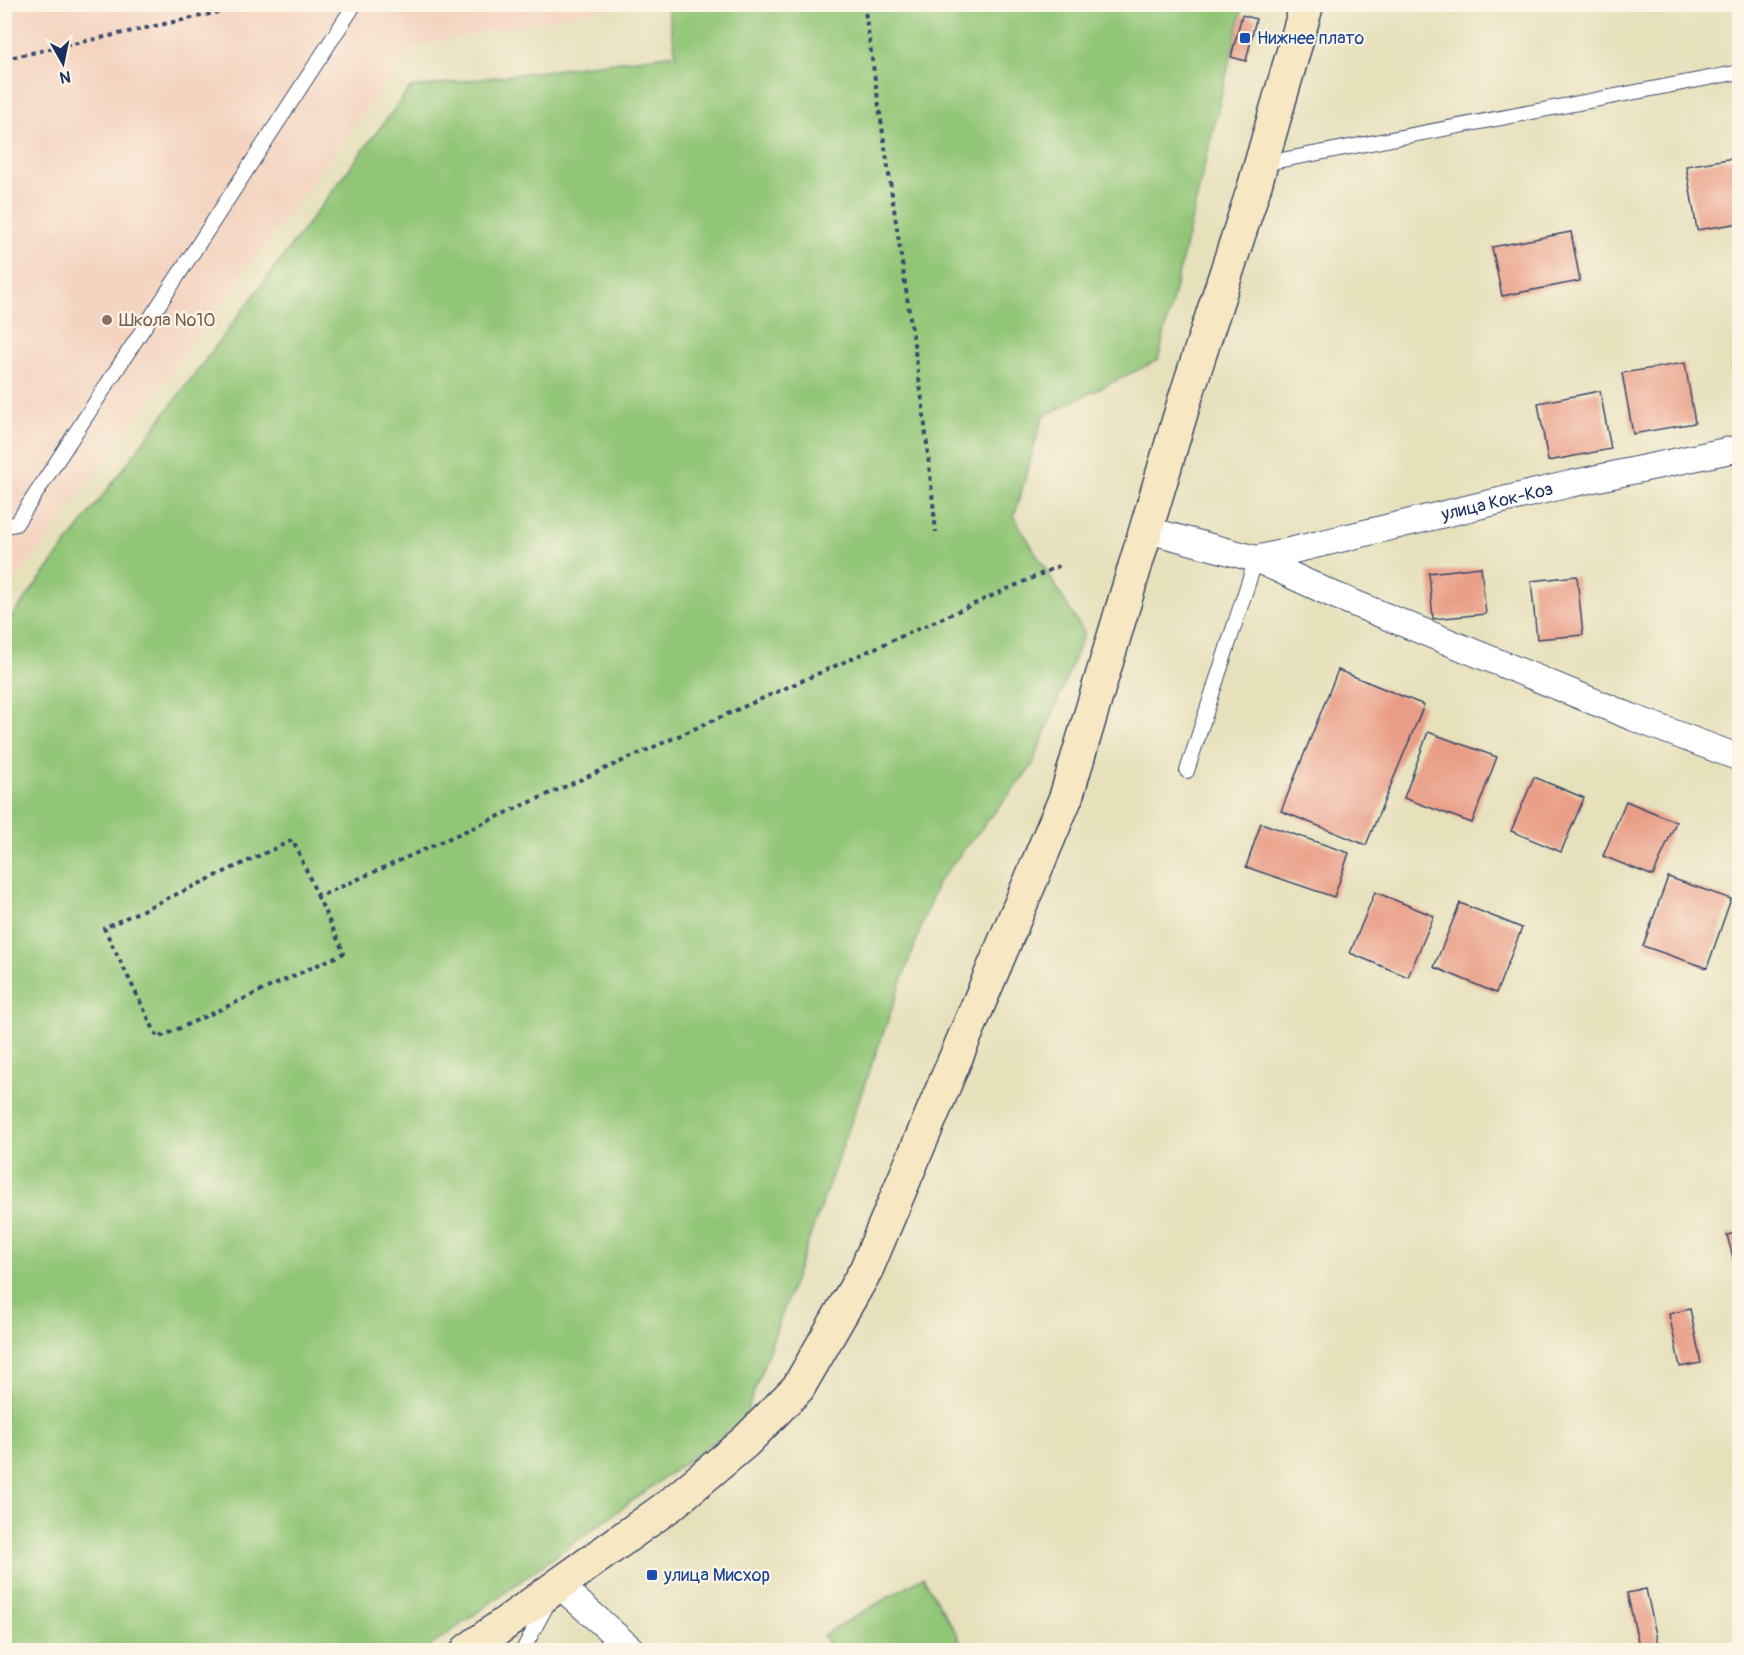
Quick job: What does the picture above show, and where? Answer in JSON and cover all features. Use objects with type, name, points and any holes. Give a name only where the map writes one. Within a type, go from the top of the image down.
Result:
[{"type":"street","points":[[468,1650],[670,1504],[745,1442],[798,1388],[866,1270],[1066,797],[1148,530],[1186,396],[1261,164],[1306,4]]},
{"type":"street","name":"улица Кок-Коз","points":[[1256,559],[1570,484],[1740,448]]},
{"type":"street","points":[[1148,530],[1256,559],[1334,595],[1569,692],[1740,758]]},
{"type":"street","points":[[558,1584],[632,1650]]},
{"type":"lane","points":[[4,526],[16,524],[356,4]]},
{"type":"lane","points":[[1261,164],[1740,72]]},
{"type":"lane","points":[[1187,771],[1256,559]]},
{"type":"lane","points":[[523,1650],[558,1584]]},
{"type":"path","points":[[4,59],[256,4]]},
{"type":"path","points":[[864,4],[923,406],[936,532]]},
{"type":"path","points":[[318,897],[1061,565]]},
{"type":"path","points":[[293,840],[318,897],[344,953],[158,1038],[104,928],[293,840]]},
{"type":"shaded area","name":"Школа №10","points":[[5,5],[621,5],[413,46],[5,595]]},
{"type":"green space","points":[[667,5],[1243,5],[1158,360],[1043,416],[1014,517],[1084,633],[1032,766],[937,883],[744,1420],[425,1650],[5,1650],[4,627],[410,88],[676,54]]},
{"type":"green space","points":[[923,1577],[966,1650],[832,1650],[823,1635]]},
{"type":"building","points":[[1242,15],[1256,19],[1246,61],[1231,57]]},
{"type":"building","points":[[1740,157],[1740,223],[1697,230],[1686,166]]},
{"type":"building","points":[[1571,232],[1580,281],[1502,296],[1492,247]]},
{"type":"building","points":[[1740,360],[1740,390],[1738,390],[1733,361]]},
{"type":"building","points":[[1685,363],[1695,423],[1633,434],[1622,373]]},
{"type":"building","points":[[1600,391],[1611,449],[1548,461],[1538,403]]},
{"type":"building","points":[[1481,567],[1486,614],[1433,619],[1429,573]]},
{"type":"building","points":[[1577,576],[1583,635],[1537,639],[1531,581]]},
{"type":"building","points":[[1338,670],[1424,705],[1366,845],[1281,811]]},
{"type":"building","points":[[1428,732],[1497,757],[1472,823],[1404,798]]},
{"type":"building","points":[[1534,777],[1584,798],[1561,852],[1511,831]]},
{"type":"building","points":[[1626,801],[1676,822],[1653,876],[1603,856]]},
{"type":"building","points":[[1261,823],[1349,853],[1334,897],[1246,867]]},
{"type":"building","points":[[1668,877],[1731,899],[1707,968],[1643,946]]},
{"type":"building","points":[[1375,892],[1434,916],[1408,977],[1350,953]]},
{"type":"building","points":[[1460,903],[1522,928],[1496,993],[1434,967]]},
{"type":"building","points":[[1740,1232],[1740,1280],[1739,1280],[1727,1235]]},
{"type":"building","points":[[1690,1309],[1701,1363],[1680,1367],[1669,1314]]},
{"type":"building","points":[[1646,1589],[1659,1648],[1640,1650],[1627,1593]]},
{"type":"place","name":"Нижнее плато","points":[[1245,38]]},
{"type":"place","name":"Школа №10","points":[[107,320]]},
{"type":"place","name":"улица Мисхор","points":[[652,1575]]}]
